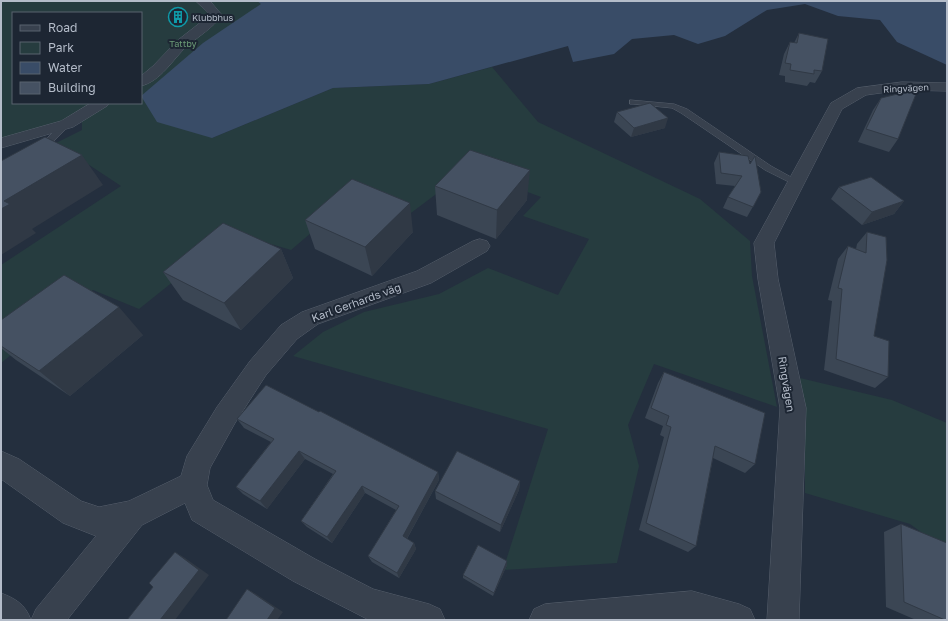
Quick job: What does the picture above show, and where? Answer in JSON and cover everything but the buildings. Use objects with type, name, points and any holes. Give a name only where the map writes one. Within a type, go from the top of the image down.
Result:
[{"type":"street","points":[[142,81],[163,65],[182,44],[204,27],[216,15],[210,7],[202,1]]},
{"type":"street","name":"Ringvägen","points":[[783,620],[793,408],[768,279],[764,243],[836,106],[862,91],[902,86],[947,87]]},
{"type":"street","points":[[1,143],[67,124],[100,104]]},
{"type":"street","name":"Karl Gerhards väg","points":[[193,485],[197,465],[226,415],[258,368],[289,332],[310,318],[424,277],[480,246]]},
{"type":"street","points":[[1,464],[73,513],[99,522],[132,514],[193,485],[202,510],[304,570],[369,604],[429,620]]},
{"type":"street","points":[[47,620],[132,514]]},
{"type":"street","points":[[545,620],[692,607],[739,620]]},
{"type":"street","points":[[1,609],[15,620]]},
{"type":"lane","points":[[633,102],[674,106],[684,111],[768,168],[796,182]]},
{"type":"lane","points":[[35,154],[67,124]]},
{"type":"green space","name":"Tattby","points":[[1,1],[418,1],[212,138],[333,88],[429,84],[492,67],[538,122],[700,199],[750,241],[752,276],[777,407],[654,364],[628,425],[639,466],[617,563],[503,570],[548,429],[293,356],[323,332],[364,312],[439,294],[488,268],[558,295],[589,239],[523,216],[541,197],[468,170],[407,216],[359,192],[291,250],[234,233],[139,309],[93,290],[1,363],[1,265],[121,186],[56,143],[82,130],[82,115],[1,139]]},
{"type":"green space","points":[[800,378],[892,400],[947,423],[947,551],[910,524],[805,493],[805,407]]},
{"type":"water","points":[[257,1],[947,1],[947,65],[897,42],[880,20],[838,16],[805,4],[767,10],[725,36],[698,44],[674,35],[632,39],[614,54],[573,62],[568,46],[429,84],[333,88],[212,138],[157,122],[142,98],[142,95],[203,43],[261,4]]},
{"type":"place","name":"Klubbhus","points":[[178,17]]}]
